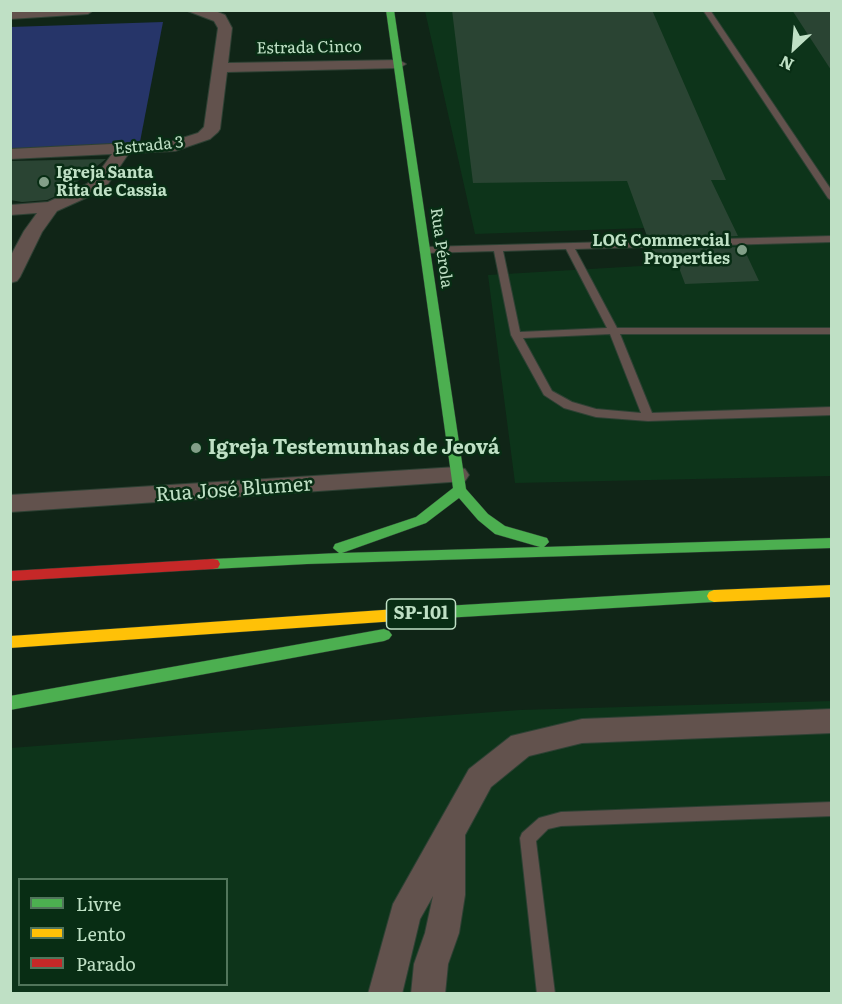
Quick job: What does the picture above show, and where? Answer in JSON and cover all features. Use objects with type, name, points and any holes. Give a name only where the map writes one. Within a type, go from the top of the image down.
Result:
[{"type":"main road","name":"Rua Pérola","points":[[390,10],[458,483]]},
{"type":"main road","points":[[307,559],[421,520],[458,483],[483,517],[500,530],[526,539],[548,543],[608,549]]},
{"type":"main road","points":[[10,576],[307,559],[831,543]]},
{"type":"main road","name":"SP-101","points":[[10,642],[574,603],[831,591]]},
{"type":"main road","points":[[427,628],[574,603]]},
{"type":"main road","points":[[10,703],[393,633]]},
{"type":"street","points":[[10,15],[88,10]]},
{"type":"street","name":"Estrada 3","points":[[10,154],[175,146],[204,136],[212,129],[225,28],[220,18],[205,12],[190,10]]},
{"type":"street","name":"Estrada Cinco","points":[[220,68],[399,64]]},
{"type":"street","points":[[10,210],[51,207],[93,188],[102,180],[123,150]]},
{"type":"street","points":[[10,277],[33,231],[51,207]]},
{"type":"street","name":"Rua José Blumer","points":[[10,504],[458,483]]},
{"type":"street","points":[[385,993],[405,915],[480,778],[521,745],[582,731],[831,720]]},
{"type":"street","points":[[428,993],[431,964],[442,933],[449,895],[450,833]]},
{"type":"lane","points":[[706,10],[831,198]]},
{"type":"lane","points":[[425,250],[498,250],[831,239]]},
{"type":"lane","points":[[570,248],[614,331],[648,417]]},
{"type":"lane","points":[[498,250],[516,335],[548,393],[568,405],[596,413],[648,417],[831,411]]},
{"type":"lane","points":[[516,335],[614,331],[831,331]]},
{"type":"lane","points":[[546,993],[528,838],[544,823],[561,819],[831,809]]},
{"type":"shaded area","name":"LOG Commercial Properties","points":[[425,11],[831,11],[831,476],[515,483],[488,275],[658,265],[644,228],[475,234]]},
{"type":"shaded area","points":[[163,22],[139,147],[11,152],[10,27]]},
{"type":"shaded area","points":[[831,701],[831,993],[11,993],[10,748],[520,710]]},
{"type":"building","points":[[452,10],[652,10],[726,180],[711,180],[738,236],[648,239],[627,181],[473,183]]},
{"type":"building","points":[[792,10],[831,10],[831,70]]},
{"type":"building","name":"Igreja Santa Rita de Cassia","points":[[106,159],[63,193],[47,200],[22,202],[10,200],[10,161]]},
{"type":"building","points":[[743,247],[759,281],[685,284],[678,265],[658,265],[652,249]]},
{"type":"traffic: fast","points":[[390,10],[460,490]]},
{"type":"traffic: fast","points":[[340,548],[421,520],[460,490],[483,517],[500,530],[542,542]]},
{"type":"traffic: fast","points":[[213,564],[307,559],[832,543]]},
{"type":"traffic: fast","points":[[411,614],[714,596]]},
{"type":"traffic: fast","points":[[10,703],[384,635]]},
{"type":"traffic: slow","points":[[714,596],[832,591]]},
{"type":"traffic: slow","points":[[10,642],[411,614]]},
{"type":"traffic: jam","points":[[10,576],[213,564]]},
{"type":"place","name":"Igreja Santa Rita de Cassia","points":[[44,182]]},
{"type":"place","name":"LOG Commercial Properties","points":[[742,250]]},
{"type":"place","name":"Igreja Testemunhas de Jeová","points":[[196,448]]}]
